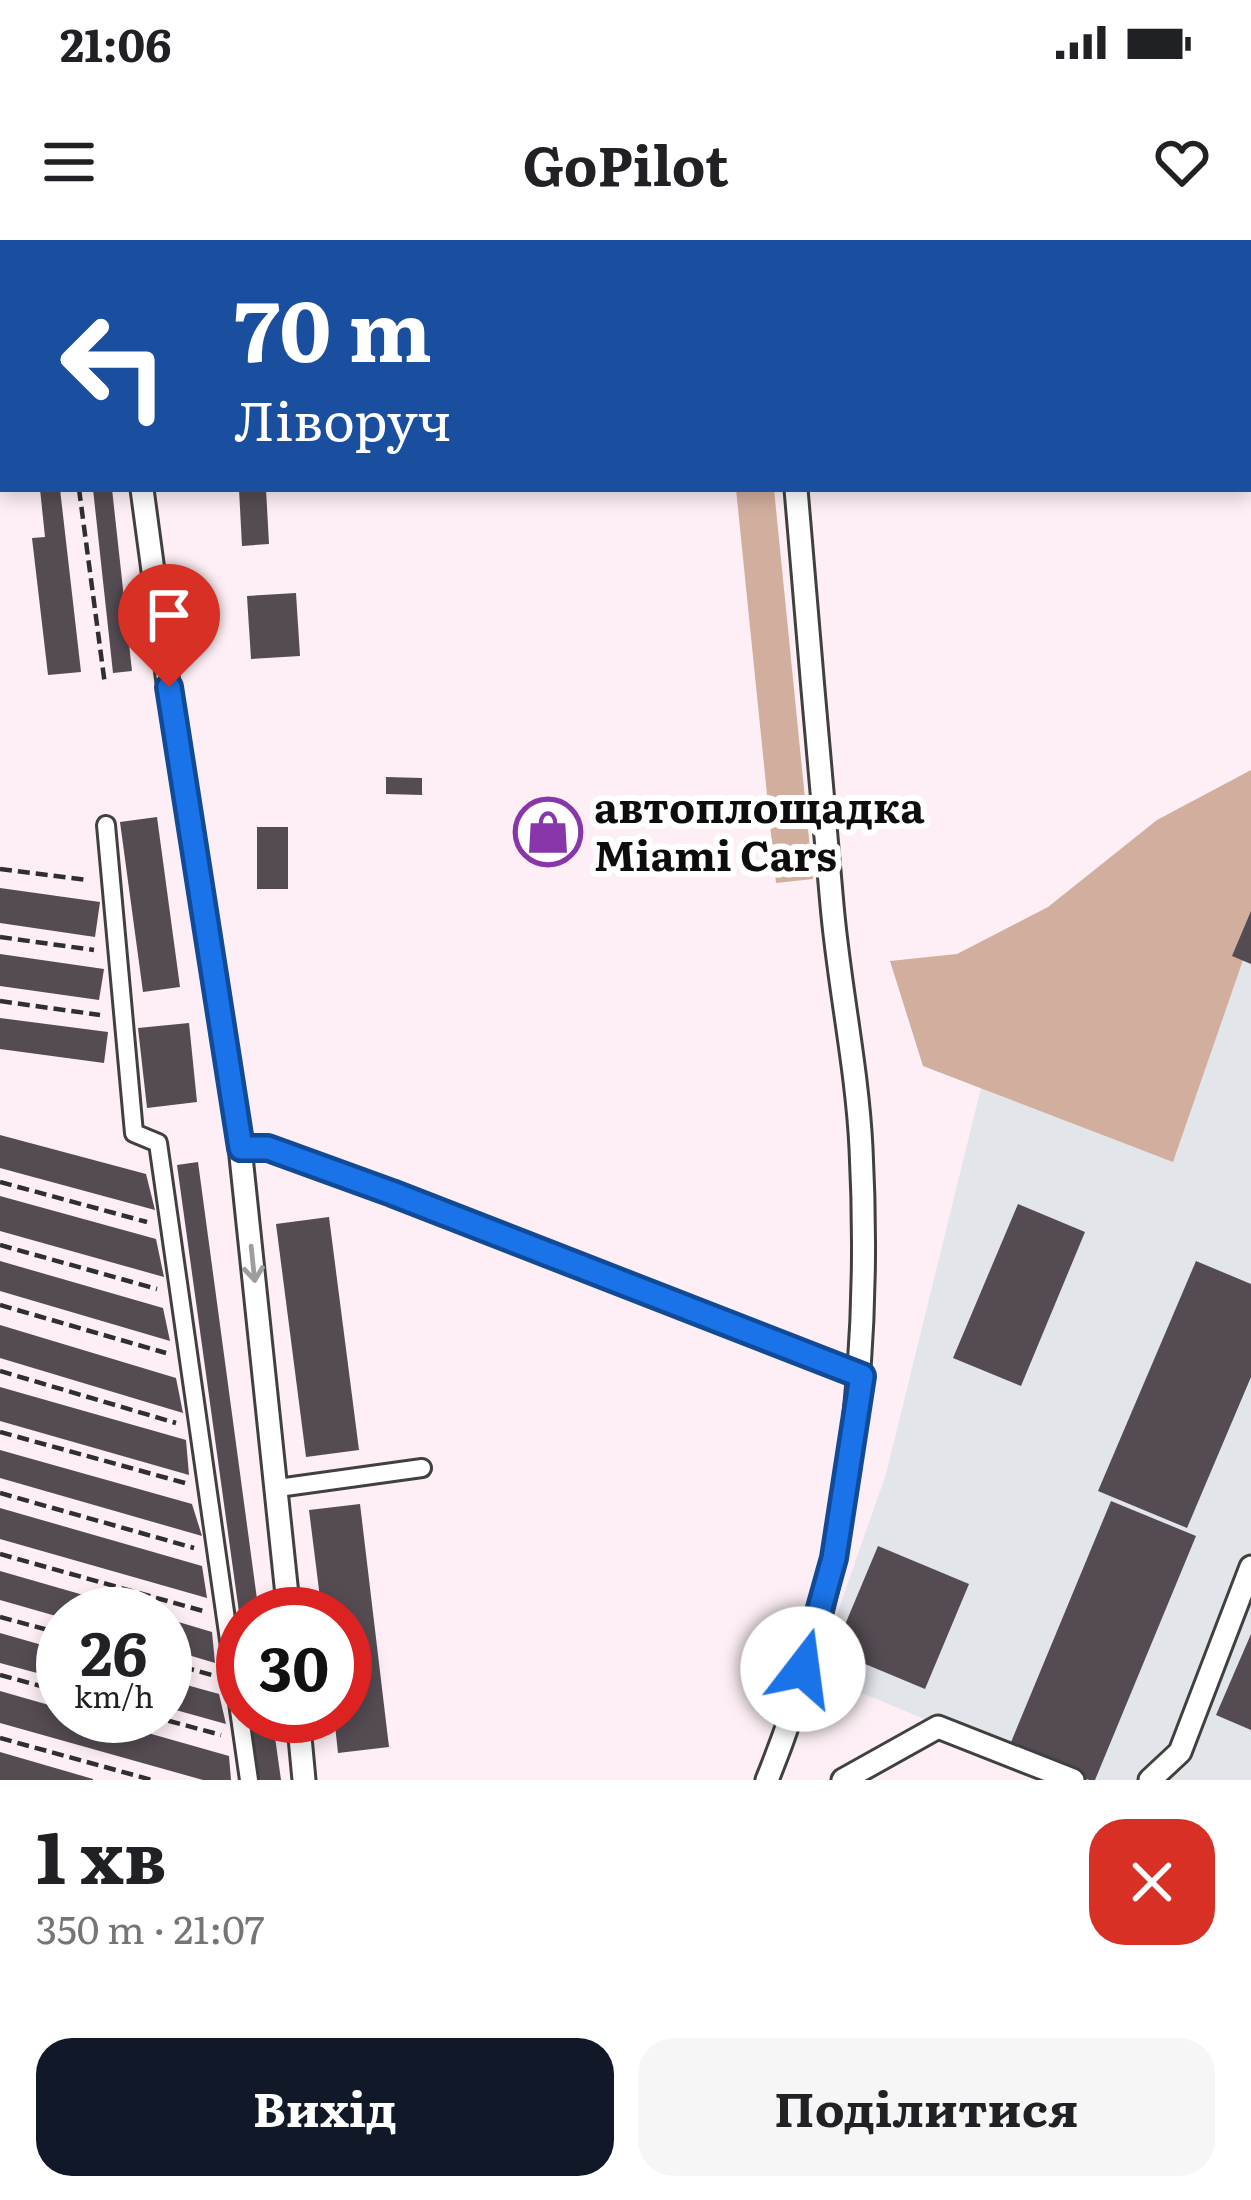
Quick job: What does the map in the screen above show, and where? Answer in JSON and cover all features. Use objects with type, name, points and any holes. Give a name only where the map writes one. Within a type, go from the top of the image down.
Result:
[{"type":"street","points":[[142,492],[241,1148],[287,1587]]},
{"type":"street","points":[[766,1780],[834,1558],[862,1376],[861,1147],[832,911],[796,492]]},
{"type":"street","points":[[106,825],[134,1133],[158,1142],[222,1587]]},
{"type":"street","points":[[241,1148],[268,1148],[392,1193],[862,1376]]},
{"type":"street","points":[[278,1489],[422,1468]]},
{"type":"street","points":[[1150,1780],[1180,1752],[1251,1567]]},
{"type":"street","points":[[843,1780],[938,1727],[1073,1780]]},
{"type":"street","points":[[243,1743],[249,1780]]},
{"type":"street","points":[[301,1743],[304,1780]]},
{"type":"path","points":[[79,492],[105,685]]},
{"type":"path","points":[[0,869],[111,883]]},
{"type":"path","points":[[0,938],[118,954]]},
{"type":"path","points":[[0,1001],[124,1018]]},
{"type":"path","points":[[0,1182],[170,1228]]},
{"type":"path","points":[[0,1244],[180,1295]]},
{"type":"path","points":[[0,1306],[189,1360]]},
{"type":"path","points":[[0,1371],[199,1430]]},
{"type":"path","points":[[0,1432],[208,1490]]},
{"type":"path","points":[[0,1493],[217,1555]]},
{"type":"path","points":[[0,1554],[216,1615]]},
{"type":"path","points":[[0,1617],[36,1627]]},
{"type":"path","points":[[0,1675],[36,1685]]},
{"type":"path","points":[[0,1738],[152,1780]]},
{"type":"shaded area","points":[[736,492],[774,492],[813,879],[776,883]]},
{"type":"shaded area","points":[[1251,770],[1251,937],[1173,1162],[923,1066],[890,961],[957,954],[1048,907],[1157,820]]},
{"type":"shaded area","points":[[1251,887],[1251,1780],[1071,1780],[816,1674],[886,1474],[981,1088],[1137,1148]]},
{"type":"building","points":[[40,492],[60,492],[81,672],[48,675],[32,538],[45,537]]},
{"type":"building","points":[[93,492],[112,492],[132,671],[113,673]]},
{"type":"building","points":[[239,492],[266,492],[269,544],[242,546]]},
{"type":"building","points":[[296,593],[300,656],[251,659],[247,596]]},
{"type":"building","points":[[386,777],[422,778],[422,795],[386,794]]},
{"type":"building","points":[[157,817],[180,987],[143,992],[120,822]]},
{"type":"building","points":[[257,827],[288,827],[288,889],[257,889]]},
{"type":"building","points":[[0,888],[100,902],[95,937],[0,923]]},
{"type":"building","points":[[1251,911],[1251,964],[1232,956]]},
{"type":"building","points":[[0,954],[104,969],[99,1000],[0,986]]},
{"type":"building","points":[[0,1018],[108,1032],[104,1063],[0,1049]]},
{"type":"building","points":[[189,1023],[197,1102],[147,1108],[138,1028]]},
{"type":"building","points":[[0,1135],[146,1174],[155,1210],[0,1168]]},
{"type":"building","points":[[198,1162],[255,1587],[236,1587],[177,1165]]},
{"type":"building","points":[[0,1196],[156,1239],[164,1277],[0,1231]]},
{"type":"building","points":[[1018,1204],[1085,1232],[1021,1386],[953,1358]]},
{"type":"building","points":[[329,1217],[359,1450],[306,1457],[276,1224]]},
{"type":"building","points":[[0,1261],[163,1308],[170,1341],[0,1291]]},
{"type":"building","points":[[1196,1261],[1251,1284],[1251,1377],[1187,1528],[1098,1491]]},
{"type":"building","points":[[0,1325],[176,1378],[183,1413],[0,1358]]},
{"type":"building","points":[[0,1387],[186,1440],[189,1475],[0,1421]]},
{"type":"building","points":[[0,1450],[192,1504],[202,1536],[0,1478]]},
{"type":"building","points":[[1111,1501],[1196,1536],[1095,1780],[1089,1780],[1009,1747]]},
{"type":"building","points":[[360,1504],[370,1587],[319,1587],[309,1510]]},
{"type":"building","points":[[0,1508],[202,1566],[207,1598],[192,1594],[192,1587],[168,1587],[0,1539]]},
{"type":"building","points":[[878,1546],[969,1584],[925,1689],[834,1651]]},
{"type":"building","points":[[0,1571],[56,1587],[36,1587],[36,1610],[0,1600]]},
{"type":"building","points":[[372,1605],[389,1747],[338,1753],[337,1743],[372,1743]]},
{"type":"building","points":[[192,1626],[212,1632],[215,1663],[192,1656]]},
{"type":"building","points":[[0,1633],[36,1643],[36,1673],[0,1663]]},
{"type":"building","points":[[1251,1634],[1251,1730],[1216,1715]]},
{"type":"building","points":[[192,1686],[216,1693],[216,1721],[192,1715]]},
{"type":"building","points":[[0,1691],[36,1701],[36,1733],[0,1723]]},
{"type":"building","points":[[71,1743],[183,1743],[229,1756],[231,1780],[203,1780]]},
{"type":"building","points":[[254,1743],[276,1743],[281,1780],[259,1780]]},
{"type":"building","points":[[0,1752],[93,1779],[93,1780],[0,1780]]},
{"type":"place","name":"автоплощадка Miami Cars","points":[[548,832]]},
{"type":"route","points":[[169,687],[241,1148],[268,1148],[392,1193],[862,1376],[834,1558],[803,1669]]}]
